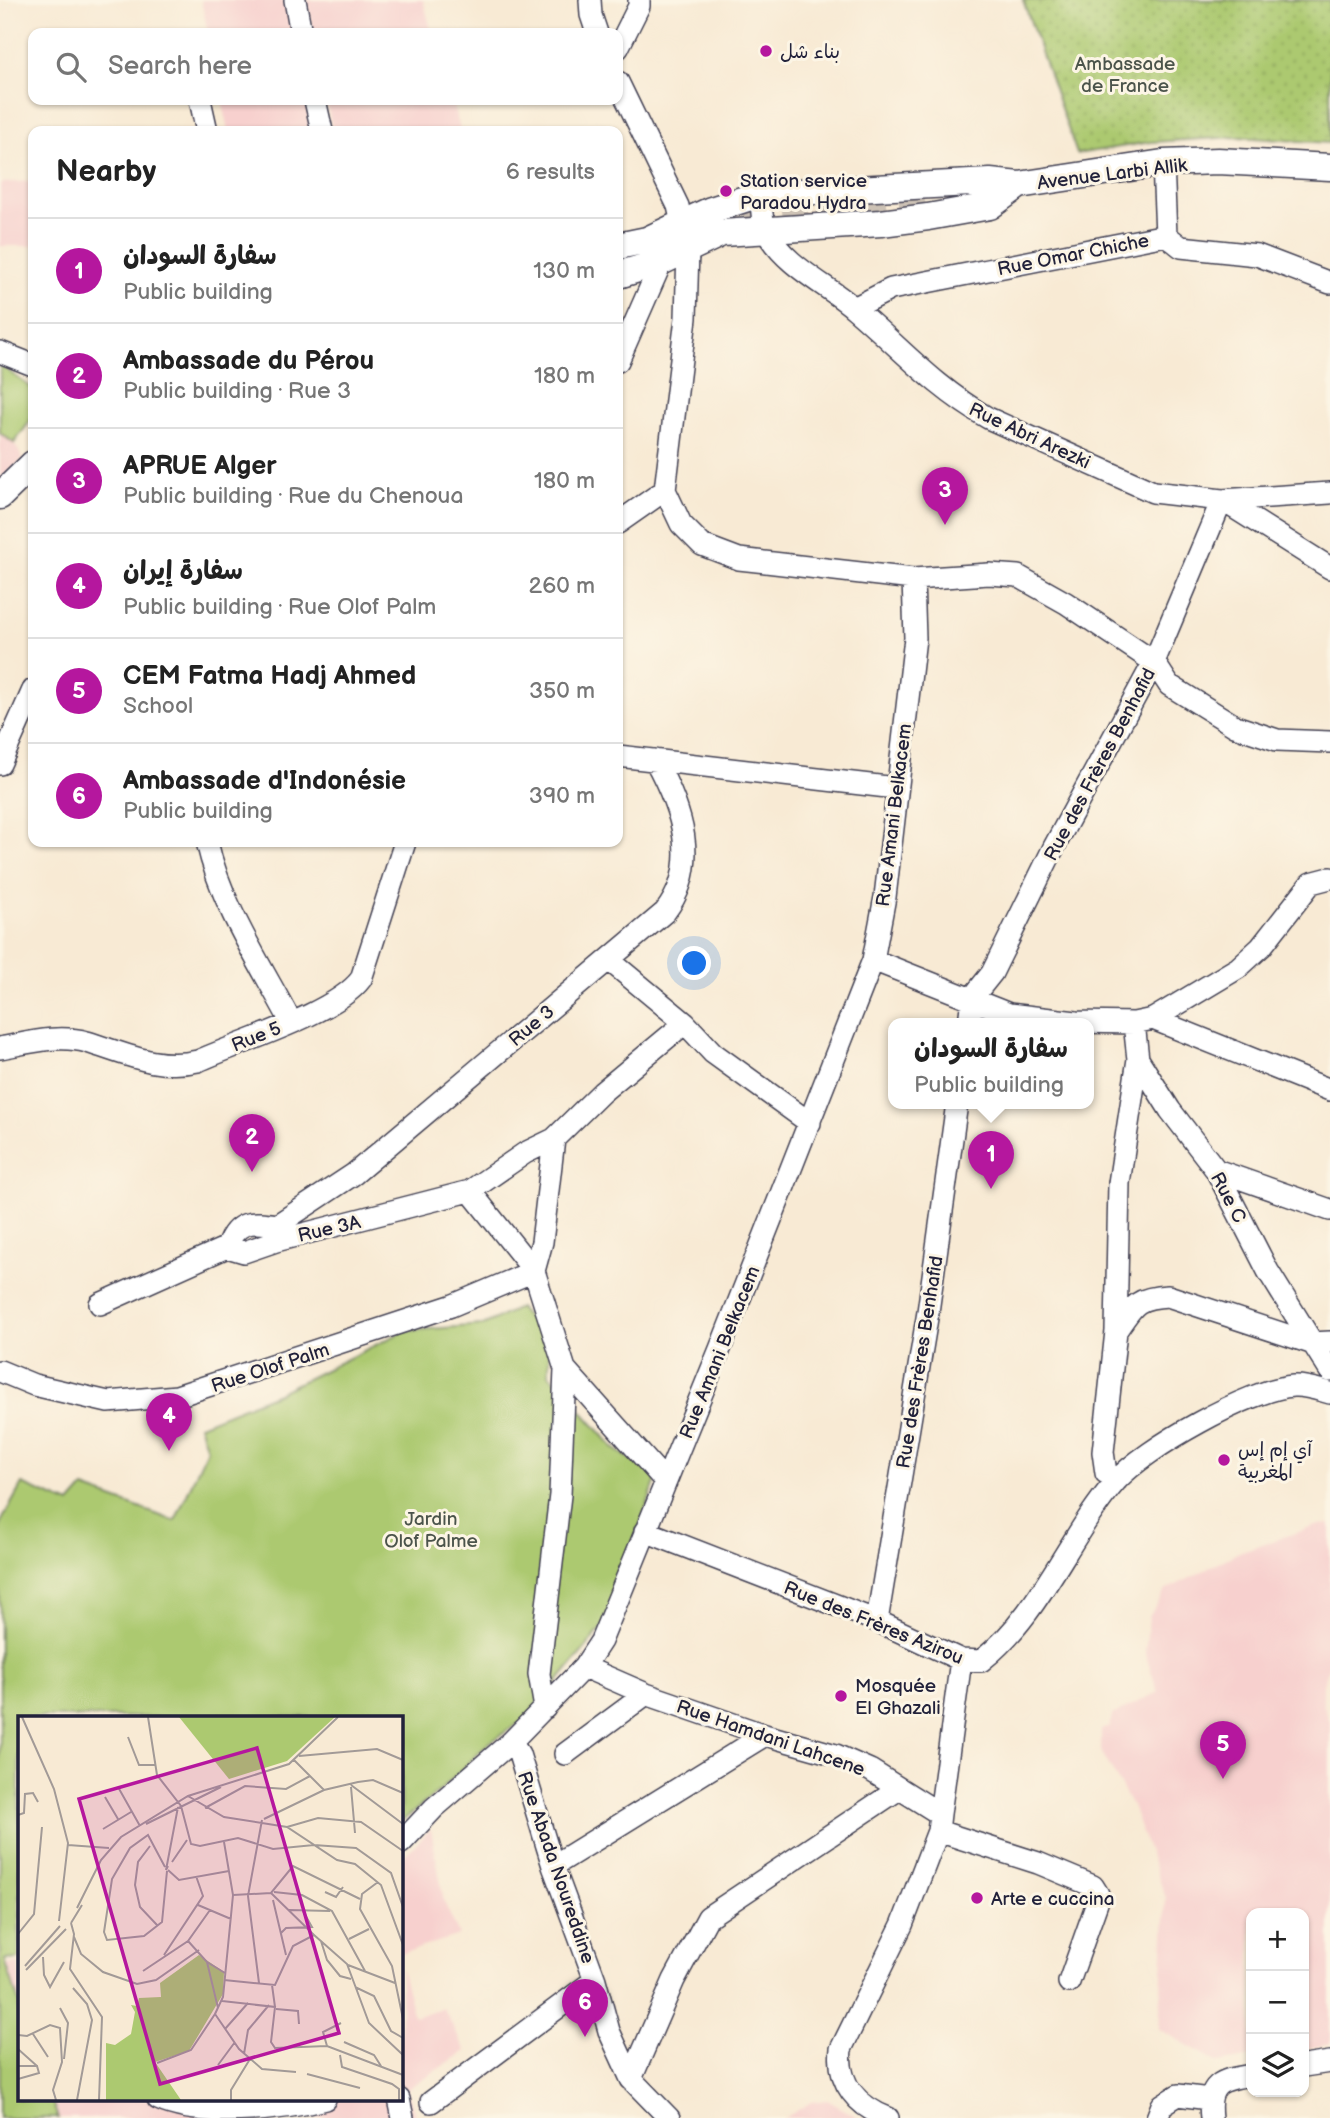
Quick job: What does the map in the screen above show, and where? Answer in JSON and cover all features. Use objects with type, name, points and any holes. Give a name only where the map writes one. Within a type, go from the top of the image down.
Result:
[{"type":"main road","name":"Avenue Larbi Allik","points":[[623,245],[647,240],[683,221],[760,194],[1000,181],[1019,185],[1163,163],[1218,161],[1330,167]]},
{"type":"main road","name":"Avenue Larbi Allik","points":[[623,273],[688,250],[722,233],[881,223],[990,206],[1019,185]]},
{"type":"main road","points":[[0,496],[28,469]]},
{"type":"street","points":[[295,0],[301,28]]},
{"type":"street","points":[[590,0],[596,28]]},
{"type":"street","points":[[623,38],[639,6],[639,0]]},
{"type":"street","points":[[623,92],[683,221],[688,250],[686,317],[665,490],[681,524],[702,545],[739,559],[913,579],[989,574],[1018,576],[1066,603],[1154,662],[1169,685],[1235,726],[1277,740],[1330,742]]},
{"type":"street","points":[[201,105],[206,126]]},
{"type":"street","points":[[316,105],[321,126]]},
{"type":"street","points":[[1163,163],[1167,235]]},
{"type":"street","points":[[760,194],[765,229]]},
{"type":"street","points":[[623,348],[661,261],[683,221]]},
{"type":"street","name":"Rue Abri Arezki","points":[[765,229],[780,250],[854,308],[939,387],[988,418],[1153,492],[1222,500],[1330,568]]},
{"type":"street","name":"Rue Omar Chiche","points":[[854,308],[891,289],[1167,235],[1181,247],[1257,256],[1330,283]]},
{"type":"street","points":[[0,352],[28,363]]},
{"type":"street","points":[[623,519],[665,490]]},
{"type":"street","points":[[1222,500],[1330,493]]},
{"type":"street","name":"Rue des Frères Benhafid","points":[[972,998],[992,973],[1054,847],[1154,662],[1222,500]]},
{"type":"street","name":"Rue Amani Belkacem","points":[[584,1667],[601,1642],[617,1606],[873,960],[885,897],[915,638],[913,579]]},
{"type":"street","points":[[0,764],[28,701]]},
{"type":"street","points":[[623,757],[896,788]]},
{"type":"street","name":"Rue 3","points":[[277,1233],[354,1174],[665,912],[683,883],[681,822],[676,799],[655,760]]},
{"type":"street","points":[[208,847],[211,860],[246,939],[291,1022]]},
{"type":"street","name":"Rue 5","points":[[0,1048],[43,1040],[67,1040],[86,1042],[151,1063],[177,1066],[198,1061],[332,1004],[353,990],[361,979],[403,847]]},
{"type":"street","points":[[1144,1021],[1238,968],[1261,947],[1311,883],[1330,878]]},
{"type":"street","points":[[609,960],[685,1023],[713,1053],[810,1123]]},
{"type":"street","points":[[873,960],[1009,1014],[1047,1018]]},
{"type":"street","points":[[970,1018],[972,998]]},
{"type":"street","points":[[1094,1021],[1144,1021],[1330,1090]]},
{"type":"street","name":"Rue C","points":[[1144,1021],[1138,1059],[1170,1110],[1216,1170],[1268,1271],[1320,1343],[1330,1371]]},
{"type":"street","name":"Rue 3A","points":[[100,1304],[227,1247],[244,1252],[277,1233],[470,1191],[525,1153],[554,1139],[685,1023]]},
{"type":"street","points":[[1117,1480],[1106,1473],[1103,1452],[1116,1331],[1119,1183],[1138,1059]]},
{"type":"street","name":"Rue des Frères Benhafid","points":[[877,1620],[928,1312],[956,1109]]},
{"type":"street","points":[[534,1271],[542,1242],[554,1139]]},
{"type":"street","points":[[1216,1170],[1328,1215]]},
{"type":"street","points":[[470,1191],[534,1271],[565,1369],[560,1494],[539,1674],[545,1709]]},
{"type":"street","name":"Rue Olof Palm","points":[[0,1371],[34,1385],[108,1402],[177,1396],[452,1306],[534,1271]]},
{"type":"street","points":[[1116,1331],[1135,1302],[1149,1297],[1168,1296],[1320,1343]]},
{"type":"street","points":[[565,1369],[666,1482]]},
{"type":"street","name":"Rue des Frères Azirou","points":[[645,1531],[877,1620],[961,1661],[981,1661],[1012,1632],[1117,1480],[1186,1429],[1264,1391],[1295,1386],[1330,1393]]},
{"type":"street","points":[[888,2118],[874,2113],[855,2099],[839,2066],[841,2049],[902,1925],[939,1823],[961,1661]]},
{"type":"street","points":[[402,1842],[434,1808],[511,1742],[584,1667]]},
{"type":"street","name":"Rue Hamdani Lahcene","points":[[584,1667],[646,1694],[765,1735],[836,1755],[870,1770],[900,1789],[939,1823],[1093,1886],[1098,1894],[1097,1903],[1069,1982]]},
{"type":"street","points":[[565,1754],[646,1694]]},
{"type":"street","points":[[553,1866],[765,1735]]},
{"type":"street","name":"Rue Abada Noureddine","points":[[511,1742],[519,1754],[553,1866],[595,1980],[608,2031],[631,2079],[669,2118]]},
{"type":"street","points":[[631,2079],[674,1980],[708,1917],[900,1789]]},
{"type":"street","points":[[431,2102],[595,1980]]},
{"type":"street","points":[[1309,2065],[1330,2062]]},
{"type":"street","points":[[1157,2118],[1163,2105],[1178,2095],[1210,2109],[1212,2090],[1222,2081],[1246,2076]]},
{"type":"street","points":[[160,2100],[185,2112],[228,2116],[281,2112],[322,2100]]},
{"type":"street","points":[[399,2100],[403,2118]]},
{"type":"shaded area","points":[[201,0],[287,0],[293,28],[207,28]]},
{"type":"shaded area","points":[[307,0],[423,0],[431,28],[312,28]]},
{"type":"shaded area","points":[[223,105],[308,105],[312,126],[228,126]]},
{"type":"shaded area","points":[[327,105],[453,105],[459,126],[331,126]]},
{"type":"shaded area","points":[[28,181],[28,246],[0,246],[0,183]]},
{"type":"shaded area","points":[[0,433],[14,443],[23,459],[0,480]]},
{"type":"shaded area","points":[[1330,1524],[1330,1661],[1323,1685],[1323,1703],[1330,1722],[1330,2044],[1309,2048],[1309,1908],[1246,1908],[1246,2058],[1219,2063],[1159,2029],[1166,1898],[1132,1806],[1101,1751],[1101,1730],[1110,1727],[1112,1715],[1158,1692],[1145,1653],[1149,1617],[1165,1591],[1239,1552],[1319,1525]]},
{"type":"shaded area","points":[[431,1829],[444,1902],[459,1935],[402,1954],[402,1858]]},
{"type":"shaded area","points":[[6,1964],[18,1964],[18,2000]]},
{"type":"shaded area","points":[[402,1972],[414,2017],[443,2008],[466,2051],[407,2089],[416,2118],[57,2118],[51,2100],[402,2100]]},
{"type":"shaded area","points":[[827,2100],[859,2118],[785,2118],[811,2102]]},
{"type":"green space","name":"Ambassade de France","points":[[1023,0],[1330,0],[1330,143],[1237,137],[1151,142],[1077,154]]},
{"type":"green space","points":[[0,365],[28,385],[28,424],[14,443],[0,433]]},
{"type":"green space","name":"Jardin Olof Palme","points":[[519,1308],[549,1341],[549,1374],[615,1449],[657,1477],[605,1624],[530,1716],[489,1743],[443,1788],[402,1821],[402,1716],[18,1716],[18,1959],[5,1960],[18,2000],[18,2100],[51,2100],[58,2118],[0,2118],[0,1524],[22,1484],[70,1504],[84,1488],[175,1521],[207,1449],[199,1425],[278,1393],[404,1331],[483,1325]]},
{"type":"tunnel","points":[[706,228],[750,216],[934,196]]},
{"type":"tunnel","points":[[623,258],[657,247]]},
{"type":"place","name":"بناء شل","points":[[766,51]]},
{"type":"place","name":"Station service Paradou Hydra","points":[[726,191]]},
{"type":"place","name":"APRUE Alger","points":[[945,525]]},
{"type":"place","name":"Ambassade du Pérou","points":[[252,1172]]},
{"type":"place","name":"سفارة السودان","points":[[991,1189]]},
{"type":"place","name":"سفارة إيران","points":[[169,1451]]},
{"type":"place","name":"آي إم إس المغربية","points":[[1224,1460]]},
{"type":"place","name":"Mosquée El Ghazali","points":[[841,1696]]},
{"type":"place","name":"CEM Fatma Hadj Ahmed","points":[[1223,1779]]},
{"type":"place","name":"Arte e cuccina","points":[[977,1898]]},
{"type":"place","name":"Ambassade d'Indonésie","points":[[585,2037]]}]
